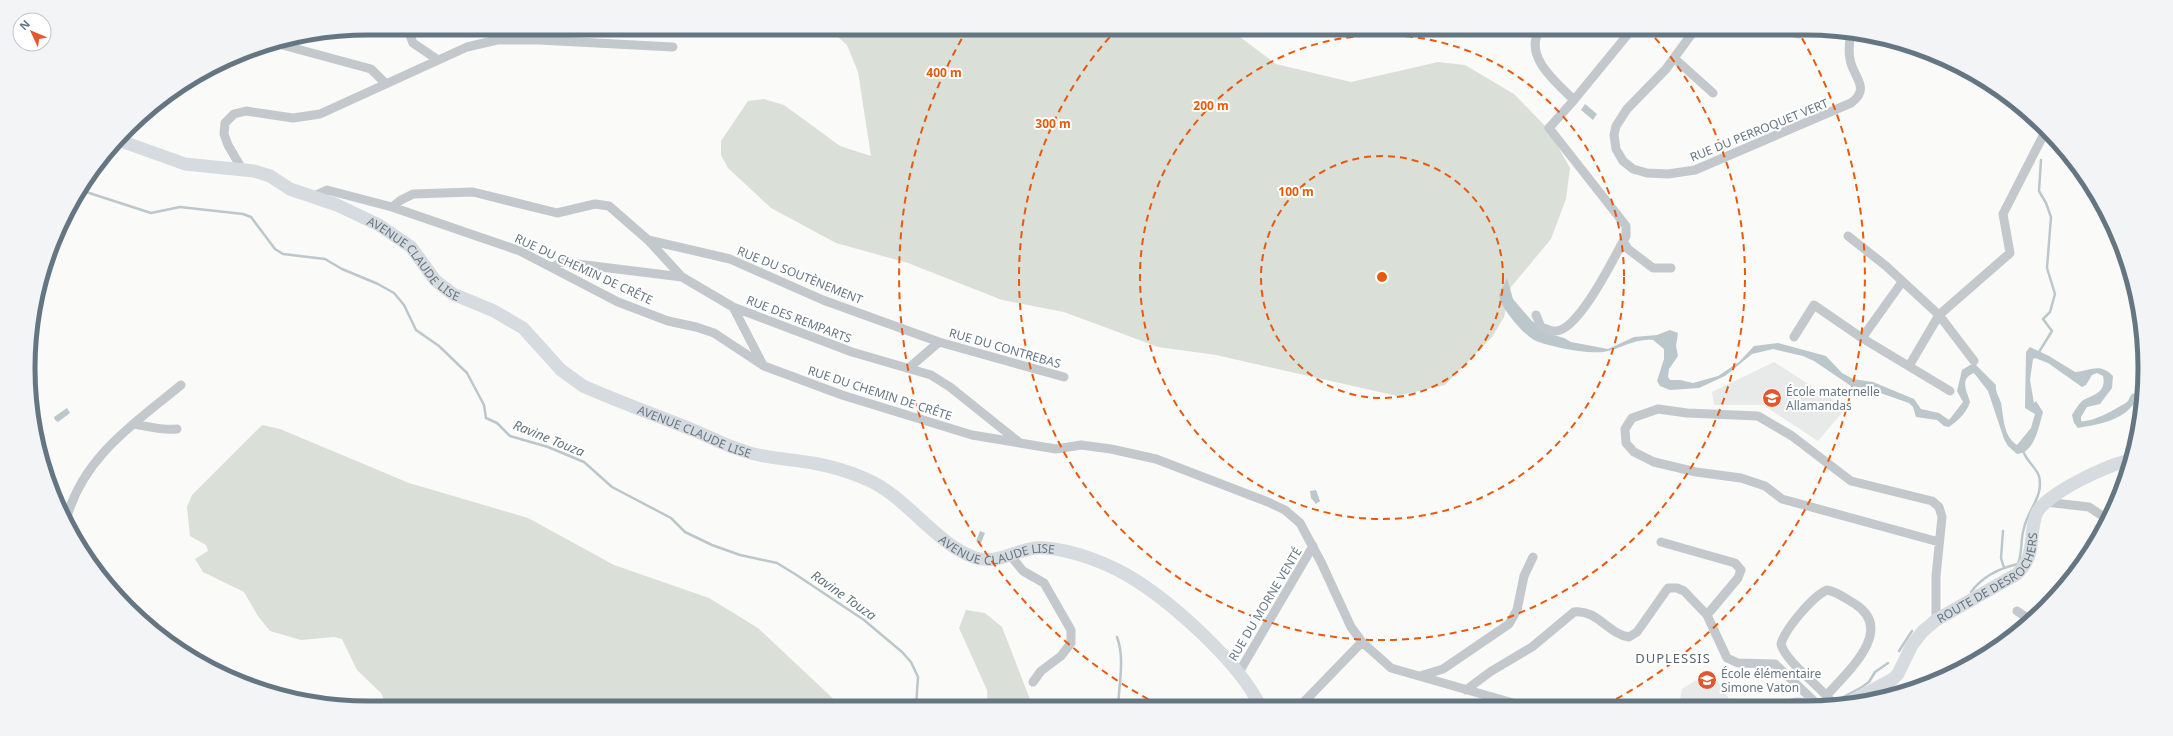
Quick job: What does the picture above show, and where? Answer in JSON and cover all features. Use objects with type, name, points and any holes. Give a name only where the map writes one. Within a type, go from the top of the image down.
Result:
[{"type":"street","points":[[409,35],[413,43],[438,60]]},
{"type":"street","points":[[1537,35],[1537,58],[1548,74],[1574,100]]},
{"type":"street","points":[[1536,314],[1541,327],[1556,331],[1567,327],[1588,304],[1628,232],[1626,226],[1549,128],[1627,35]]},
{"type":"street","name":"RUE DU PERROQUET VERT","points":[[1691,35],[1674,58],[1627,109],[1616,126],[1614,142],[1619,156],[1628,165],[1640,172],[1668,174],[1695,170],[1851,103],[1857,98],[1860,90],[1858,77],[1850,59],[1850,38]]},
{"type":"street","points":[[242,168],[228,145],[224,134],[225,122],[234,114],[246,111],[293,118],[320,114],[467,47],[497,40],[539,40],[673,47]]},
{"type":"street","points":[[286,45],[370,69],[386,84]]},
{"type":"street","points":[[1674,58],[1713,93]]},
{"type":"street","points":[[1909,366],[1939,316],[2010,253],[2003,214],[2043,136]]},
{"type":"street","name":"AVENUE CLAUDE LISE","points":[[124,142],[185,164],[242,168],[270,176],[290,189],[314,196],[357,214],[401,238],[411,247],[440,284],[453,294],[494,311],[523,328],[561,370],[583,386],[744,451],[780,459],[815,463],[867,479],[883,488],[954,546],[965,553],[982,559],[995,560],[1028,548],[1048,548],[1079,556],[1127,575],[1174,610],[1216,647],[1238,674],[1257,701]]},
{"type":"street","name":"RUE DU CHEMIN DE CRÊTE","points":[[314,196],[327,190],[392,207],[520,251],[618,302],[668,321],[696,327],[714,334],[764,366],[842,396],[972,435],[1056,449],[1081,445],[1111,449],[1156,459],[1286,510],[1300,523],[1313,546],[1351,628],[1362,642],[1391,668],[1417,677],[1506,701]]},
{"type":"street","points":[[392,207],[401,200],[413,194],[473,192],[557,213],[595,204],[609,206],[648,240],[682,277]]},
{"type":"street","points":[[1848,236],[1939,316],[1974,361]]},
{"type":"street","name":"RUE DU SOUTÈNEMENT","points":[[648,240],[730,260],[823,300],[939,342]]},
{"type":"street","points":[[1623,241],[1628,249],[1653,268],[1671,268]]},
{"type":"street","name":"RUE DES REMPARTS","points":[[553,267],[562,262],[682,277],[734,307],[852,352],[931,375],[950,387],[1021,444]]},
{"type":"street","points":[[1862,338],[1902,282]]},
{"type":"street","points":[[1794,337],[1814,306],[1862,338],[1950,391]]},
{"type":"street","points":[[734,307],[764,366]]},
{"type":"street","points":[[910,368],[939,342]]},
{"type":"street","name":"RUE DU CONTREBAS","points":[[939,342],[1064,377]]},
{"type":"street","points":[[68,513],[72,497],[94,461],[117,437],[181,385]]},
{"type":"street","points":[[1936,620],[1936,576],[1942,517],[1939,507],[1932,501],[1851,480],[1792,436],[1758,416],[1687,413],[1658,409],[1632,418],[1625,429],[1626,443],[1634,452],[1654,462],[1696,472],[1741,478],[1765,486],[1782,499],[1939,542]]},
{"type":"street","points":[[132,424],[151,426],[160,430],[177,429]]},
{"type":"street","name":"ROUTE DE DESROCHERS","points":[[1861,696],[1893,679],[1898,674],[1912,645],[1923,631],[1936,620],[2011,578],[2024,568],[2029,560],[2036,515],[2045,502],[2055,495],[2110,466],[2125,461]]},
{"type":"street","points":[[2045,502],[2089,507],[2103,516]]},
{"type":"street","points":[[1661,542],[1735,563],[1741,570],[1738,578],[1707,615]]},
{"type":"street","name":"RUE DU MORNE VENTÉ","points":[[1238,674],[1313,546]]},
{"type":"street","points":[[1010,555],[1022,571],[1044,583],[1071,630],[1071,643],[1061,656],[1041,671],[1033,682]]},
{"type":"street","points":[[1417,677],[1443,669],[1506,627],[1515,615],[1524,576],[1533,557]]},
{"type":"street","points":[[1466,690],[1490,672],[1532,647],[1574,612],[1582,611],[1590,613],[1621,636],[1629,637],[1637,632],[1668,588],[1677,588],[1684,591],[1707,615],[1727,658],[1738,663],[1775,664],[1813,701]]},
{"type":"street","points":[[1827,695],[1861,656],[1871,637],[1872,626],[1869,617],[1862,608],[1834,591],[1827,590],[1816,598],[1784,634],[1781,644],[1786,655],[1830,700]]},
{"type":"street","points":[[2017,611],[2026,617]]},
{"type":"street","points":[[1305,701],[1362,642]]},
{"type":"shaded area","points":[[836,35],[1237,35],[1276,64],[1351,82],[1438,62],[1465,65],[1514,94],[1548,129],[1570,168],[1566,199],[1551,239],[1511,287],[1504,317],[1492,337],[1445,385],[1397,396],[1216,355],[1158,347],[1064,312],[1002,300],[908,263],[836,243],[771,208],[728,168],[721,155],[721,141],[748,101],[764,99],[784,105],[840,146],[871,156],[858,72],[847,45]]},
{"type":"shaded area","points":[[1585,104],[1597,114],[1593,120],[1581,110]]},
{"type":"shaded area","points":[[1507,278],[1513,299],[1531,320],[1546,333],[1564,338],[1571,342],[1608,349],[1634,337],[1657,335],[1670,330],[1678,333],[1676,346],[1678,356],[1669,369],[1668,377],[1670,380],[1680,380],[1693,383],[1718,376],[1739,362],[1754,346],[1778,343],[1826,356],[1842,373],[1853,379],[1873,382],[1914,399],[1921,409],[1939,413],[1949,420],[1963,402],[1957,391],[1962,370],[1970,365],[1976,365],[1996,385],[2007,432],[2012,441],[2017,445],[2031,428],[2035,414],[2025,408],[2026,352],[2030,347],[2049,356],[2075,372],[2099,368],[2104,369],[2113,376],[2112,388],[2100,404],[2087,407],[2081,417],[2081,421],[2092,420],[2111,411],[2127,402],[2132,394],[2137,393],[2136,402],[2126,412],[2110,421],[2078,428],[2074,423],[2072,415],[2082,401],[2097,393],[2103,387],[2103,376],[2097,373],[2092,375],[2086,385],[2082,387],[2048,363],[2035,358],[2033,359],[2030,380],[2034,403],[2036,401],[2043,412],[2038,431],[2032,444],[2028,449],[2017,454],[2008,446],[2004,439],[1988,391],[1974,373],[1969,376],[1965,382],[1970,402],[1969,406],[1962,416],[1949,427],[1944,426],[1937,420],[1916,417],[1913,407],[1909,403],[1866,388],[1851,386],[1814,361],[1803,356],[1773,349],[1752,354],[1725,376],[1699,388],[1670,390],[1660,386],[1657,381],[1664,359],[1664,349],[1653,340],[1634,342],[1603,352],[1578,351],[1541,343],[1529,337],[1513,320],[1503,306],[1499,295]]},
{"type":"shaded area","name":"École maternelle Allamandas","points":[[1774,362],[1846,408],[1818,441],[1763,405],[1714,405],[1712,392]]},
{"type":"shaded area","points":[[67,408],[70,413],[58,422],[55,420],[54,417]]},
{"type":"shaded area","points":[[262,425],[280,429],[409,483],[528,518],[614,565],[709,598],[758,628],[836,701],[385,701],[381,693],[357,670],[342,639],[334,637],[301,640],[270,631],[258,616],[244,592],[203,572],[195,559],[208,551],[206,545],[190,536],[187,507],[192,495]]},
{"type":"shaded area","points":[[1316,490],[1320,501],[1316,504],[1311,498],[1310,491]]},
{"type":"shaded area","points":[[980,531],[985,533],[981,543],[976,541]]},
{"type":"shaded area","points":[[966,610],[985,613],[1002,627],[1031,701],[988,701],[987,690],[959,628]]},
{"type":"shaded area","name":"École élémentaire Simone Vaton","points":[[1711,671],[1730,701],[1680,701],[1682,689]]},
{"type":"waterway","points":[[2041,160],[2039,191],[2046,203],[2051,217],[2047,268],[2055,294],[2050,312],[2043,319],[2052,331],[2039,352],[2041,355]]},
{"type":"waterway","name":"Ravine Touza","points":[[86,192],[151,213],[180,207],[243,214],[251,217],[275,249],[283,254],[325,259],[342,269],[378,284],[394,293],[404,305],[416,330],[439,346],[467,373],[484,405],[486,418],[497,423],[510,436],[548,447],[584,462],[612,487],[671,518],[685,532],[712,545],[740,555],[777,563],[795,574],[864,620],[902,652],[911,662],[918,677],[916,701]]},
{"type":"waterway","points":[[1971,592],[1980,582],[1992,574],[2018,564],[2024,528],[2038,497],[2040,483],[2038,473],[2024,454],[2023,450]]},
{"type":"waterway","points":[[2003,531],[2001,558],[2004,568]]},
{"type":"waterway","points":[[1899,651],[1912,631]]},
{"type":"waterway","points":[[1117,637],[1121,654],[1118,701]]},
{"type":"waterway","points":[[1840,699],[1869,682],[1875,672],[1888,663]]},
{"type":"waterway","points":[[1788,701],[1797,699],[1807,701]]},
{"type":"place","name":"École maternelle Allamandas","points":[[1772,398]]},
{"type":"place","name":"École élémentaire Simone Vaton","points":[[1707,680]]},
{"type":"district","name":"DUPLESSIS","points":[[1673,658]]}]
